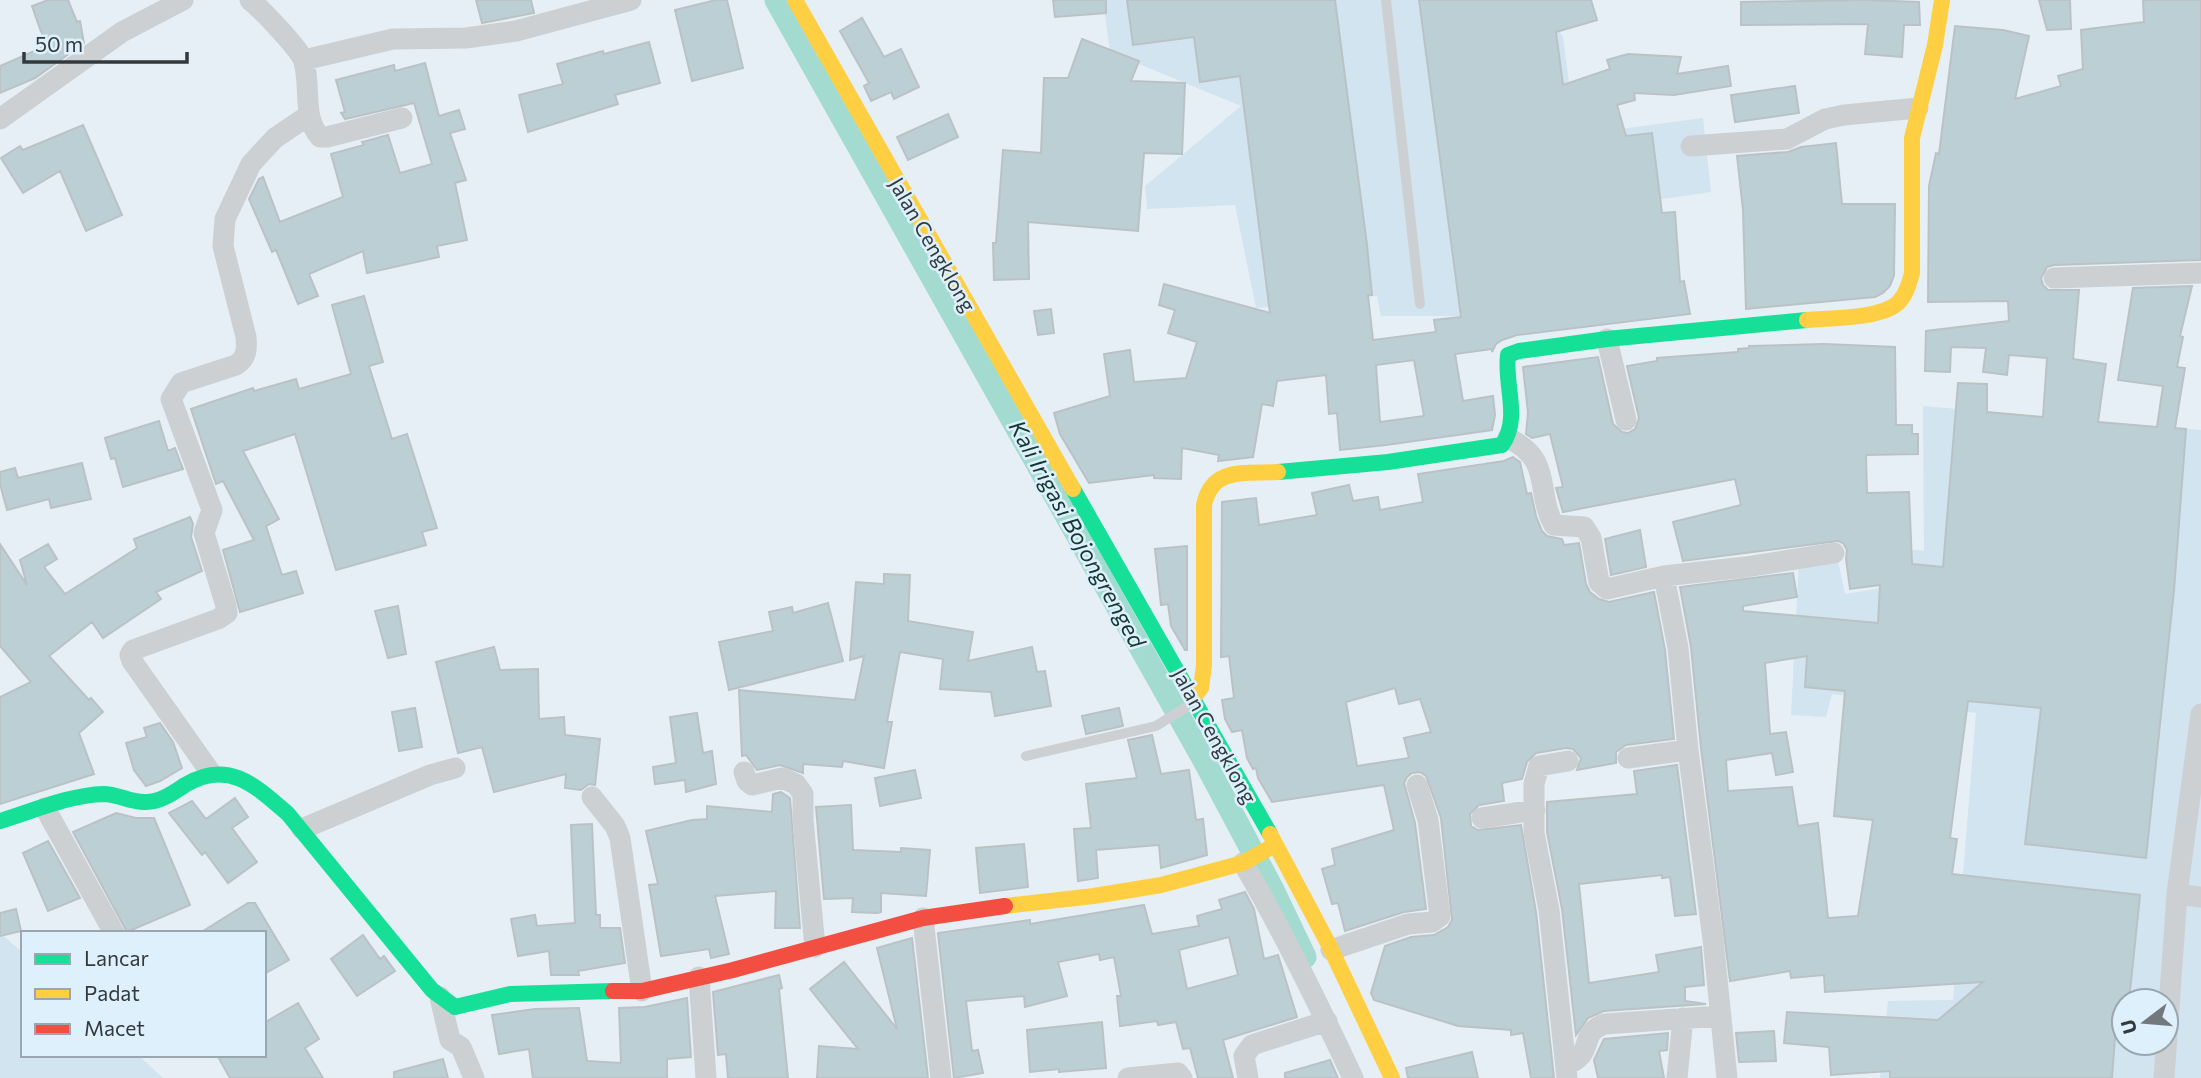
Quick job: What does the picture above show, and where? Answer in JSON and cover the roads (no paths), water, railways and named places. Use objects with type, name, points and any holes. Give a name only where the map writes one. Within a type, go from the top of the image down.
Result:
[{"type":"street","points":[[0,118],[122,32],[183,0]]},
{"type":"street","points":[[250,0],[263,10],[304,60],[309,116],[320,137],[327,138],[402,118]]},
{"type":"street","points":[[304,60],[393,39],[466,38],[516,31],[631,0]]},
{"type":"street","name":"Jalan Cengklong","points":[[795,0],[1189,703],[1259,854],[1331,950],[1392,1078]]},
{"type":"street","points":[[1189,703],[1201,688],[1205,665],[1204,505],[1207,489],[1214,480],[1226,476],[1388,462],[1490,449],[1502,445],[1508,438],[1512,425],[1505,366],[1508,355],[1519,351],[1878,313],[1891,310],[1901,302],[1912,273],[1912,138],[1935,45],[1942,0]]},
{"type":"street","points":[[1691,146],[1787,139],[1825,119],[1918,108]]},
{"type":"street","points":[[211,773],[130,655],[133,650],[219,619],[227,613],[204,533],[212,510],[171,398],[181,383],[236,365],[243,360],[247,349],[246,337],[223,246],[225,219],[251,164],[275,138],[309,116]]},
{"type":"street","points":[[2054,278],[2201,273]]},
{"type":"street","points":[[1607,340],[1626,420]]},
{"type":"street","points":[[1508,438],[1519,443],[1541,471],[1549,516],[1554,525],[1584,527],[1591,538],[1599,582],[1607,589],[1664,576],[1834,553]]},
{"type":"street","points":[[1664,576],[1678,648],[1727,1078]]},
{"type":"street","points":[[2164,1078],[2177,894],[2201,714]]},
{"type":"street","points":[[1628,758],[1688,750]]},
{"type":"street","points":[[1567,1072],[1549,910],[1534,833],[1534,784],[1539,766],[1568,761]]},
{"type":"street","points":[[302,829],[430,775],[455,768]]},
{"type":"street","points":[[744,772],[747,781],[752,785],[782,778],[796,784],[803,794],[815,947]]},
{"type":"street","points":[[0,821],[103,794],[152,802],[196,778],[211,773],[229,773],[270,798],[302,829],[425,982],[447,1004],[455,1007],[510,994],[642,991],[733,970],[923,918],[1147,887],[1259,854],[1276,919],[1325,1015],[1353,1078]]},
{"type":"street","points":[[1331,950],[1408,925],[1432,922],[1440,916],[1428,820],[1417,785]]},
{"type":"street","points":[[592,797],[621,838],[642,991]]},
{"type":"street","points":[[45,808],[113,931]]},
{"type":"street","points":[[1482,818],[1535,810]]},
{"type":"street","points":[[2177,894],[2201,897]]},
{"type":"street","points":[[923,918],[941,1078]]},
{"type":"street","points":[[699,977],[706,1078]]},
{"type":"street","points":[[440,997],[450,1041],[461,1047],[474,1078]]},
{"type":"street","points":[[1248,1078],[1244,1056],[1252,1045],[1325,1015],[1354,999]]},
{"type":"street","points":[[1567,1072],[1587,1047],[1588,1035],[1598,1026],[1721,1016]]},
{"type":"street","points":[[1676,1078],[1683,1018]]},
{"type":"street","points":[[1128,1078],[1178,1073],[1182,1078]]},
{"type":"lane","points":[[1386,0],[1420,304]]},
{"type":"lane","points":[[1026,756],[1163,723],[1189,703]]},
{"type":"waterway","name":"Kali Irigasi Bojongrenged","points":[[776,0],[1206,764],[1273,890],[1305,957]]}]
